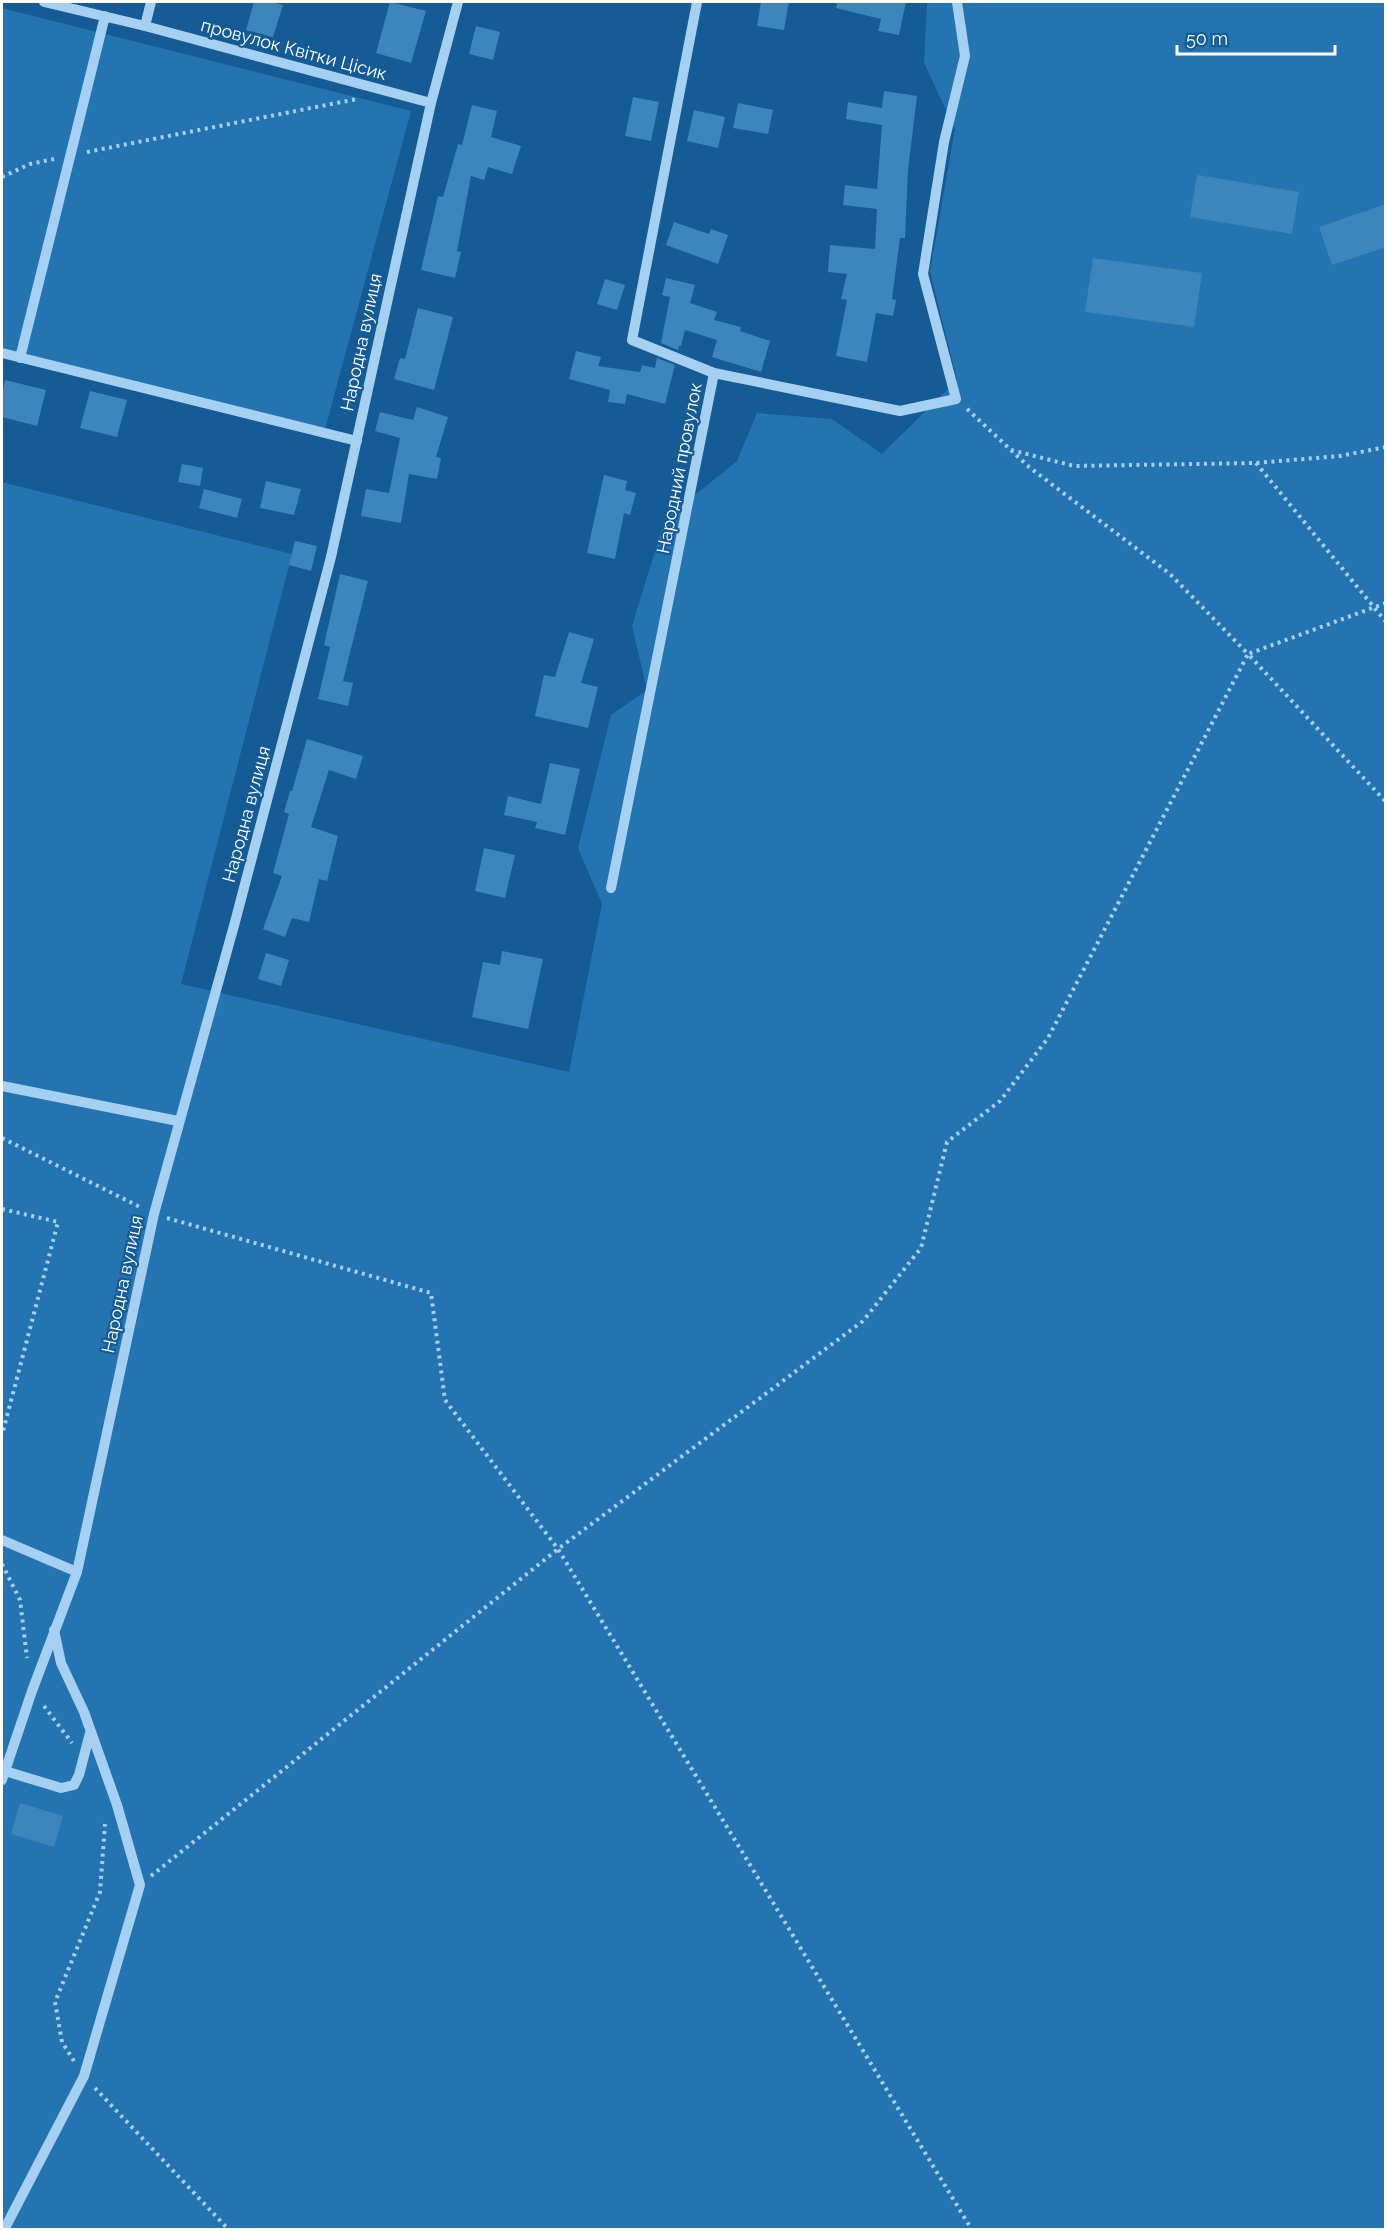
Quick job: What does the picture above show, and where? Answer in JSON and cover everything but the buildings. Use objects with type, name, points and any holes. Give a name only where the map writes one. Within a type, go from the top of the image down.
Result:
[{"type":"street","name":"провулок Квітки Цісик","points":[[44,2],[145,26],[431,103]]},
{"type":"street","points":[[145,26],[151,2]]},
{"type":"street","name":"Народна вулиця","points":[[3,1776],[54,1630],[77,1572],[154,1214],[235,922],[328,568],[431,103],[458,2]]},
{"type":"street","name":"Народний провулок","points":[[611,888],[714,373],[632,340],[697,2]]},
{"type":"street","points":[[714,373],[900,411],[956,399],[923,274],[944,142],[965,56],[957,2]]},
{"type":"street","points":[[20,358],[105,16]]},
{"type":"street","points":[[2,353],[357,441]]},
{"type":"street","points":[[2,1086],[178,1121]]},
{"type":"street","points":[[2,1540],[77,1572]]},
{"type":"street","points":[[4,2229],[84,2076],[140,1885],[117,1805],[84,1712],[61,1663],[54,1630]]},
{"type":"street","points":[[3,1776],[62,1788],[74,1785],[91,1733]]},
{"type":"path","points":[[2,177],[30,164],[71,155],[358,99]]},
{"type":"path","points":[[956,399],[1029,467],[1170,574],[1386,802]]},
{"type":"path","points":[[1010,450],[1074,466],[1256,463],[1340,456],[1386,447]]},
{"type":"path","points":[[1256,463],[1373,609],[1386,622]]},
{"type":"path","points":[[140,1885],[558,1549],[862,1321],[921,1248],[947,1142],[1000,1101],[1048,1038],[1248,654],[1386,603]]},
{"type":"path","points":[[2,1138],[154,1214],[431,1293],[445,1400],[558,1549],[972,2229]]},
{"type":"path","points":[[2,1209],[58,1222],[2,1436]]},
{"type":"path","points":[[105,1820],[100,1892],[55,2002],[62,2042],[84,2076],[229,2229]]},
{"type":"shaded area","points":[[927,2],[1385,2],[1385,2229],[2,2230],[2,482],[292,554],[181,984],[569,1072],[602,904],[578,848],[611,715],[647,690],[632,626],[665,519],[737,461],[757,413],[832,419],[882,454],[957,380],[930,272],[955,129],[924,63]]},
{"type":"shaded area","points":[[2,8],[411,111],[324,433],[2,353]]}]
